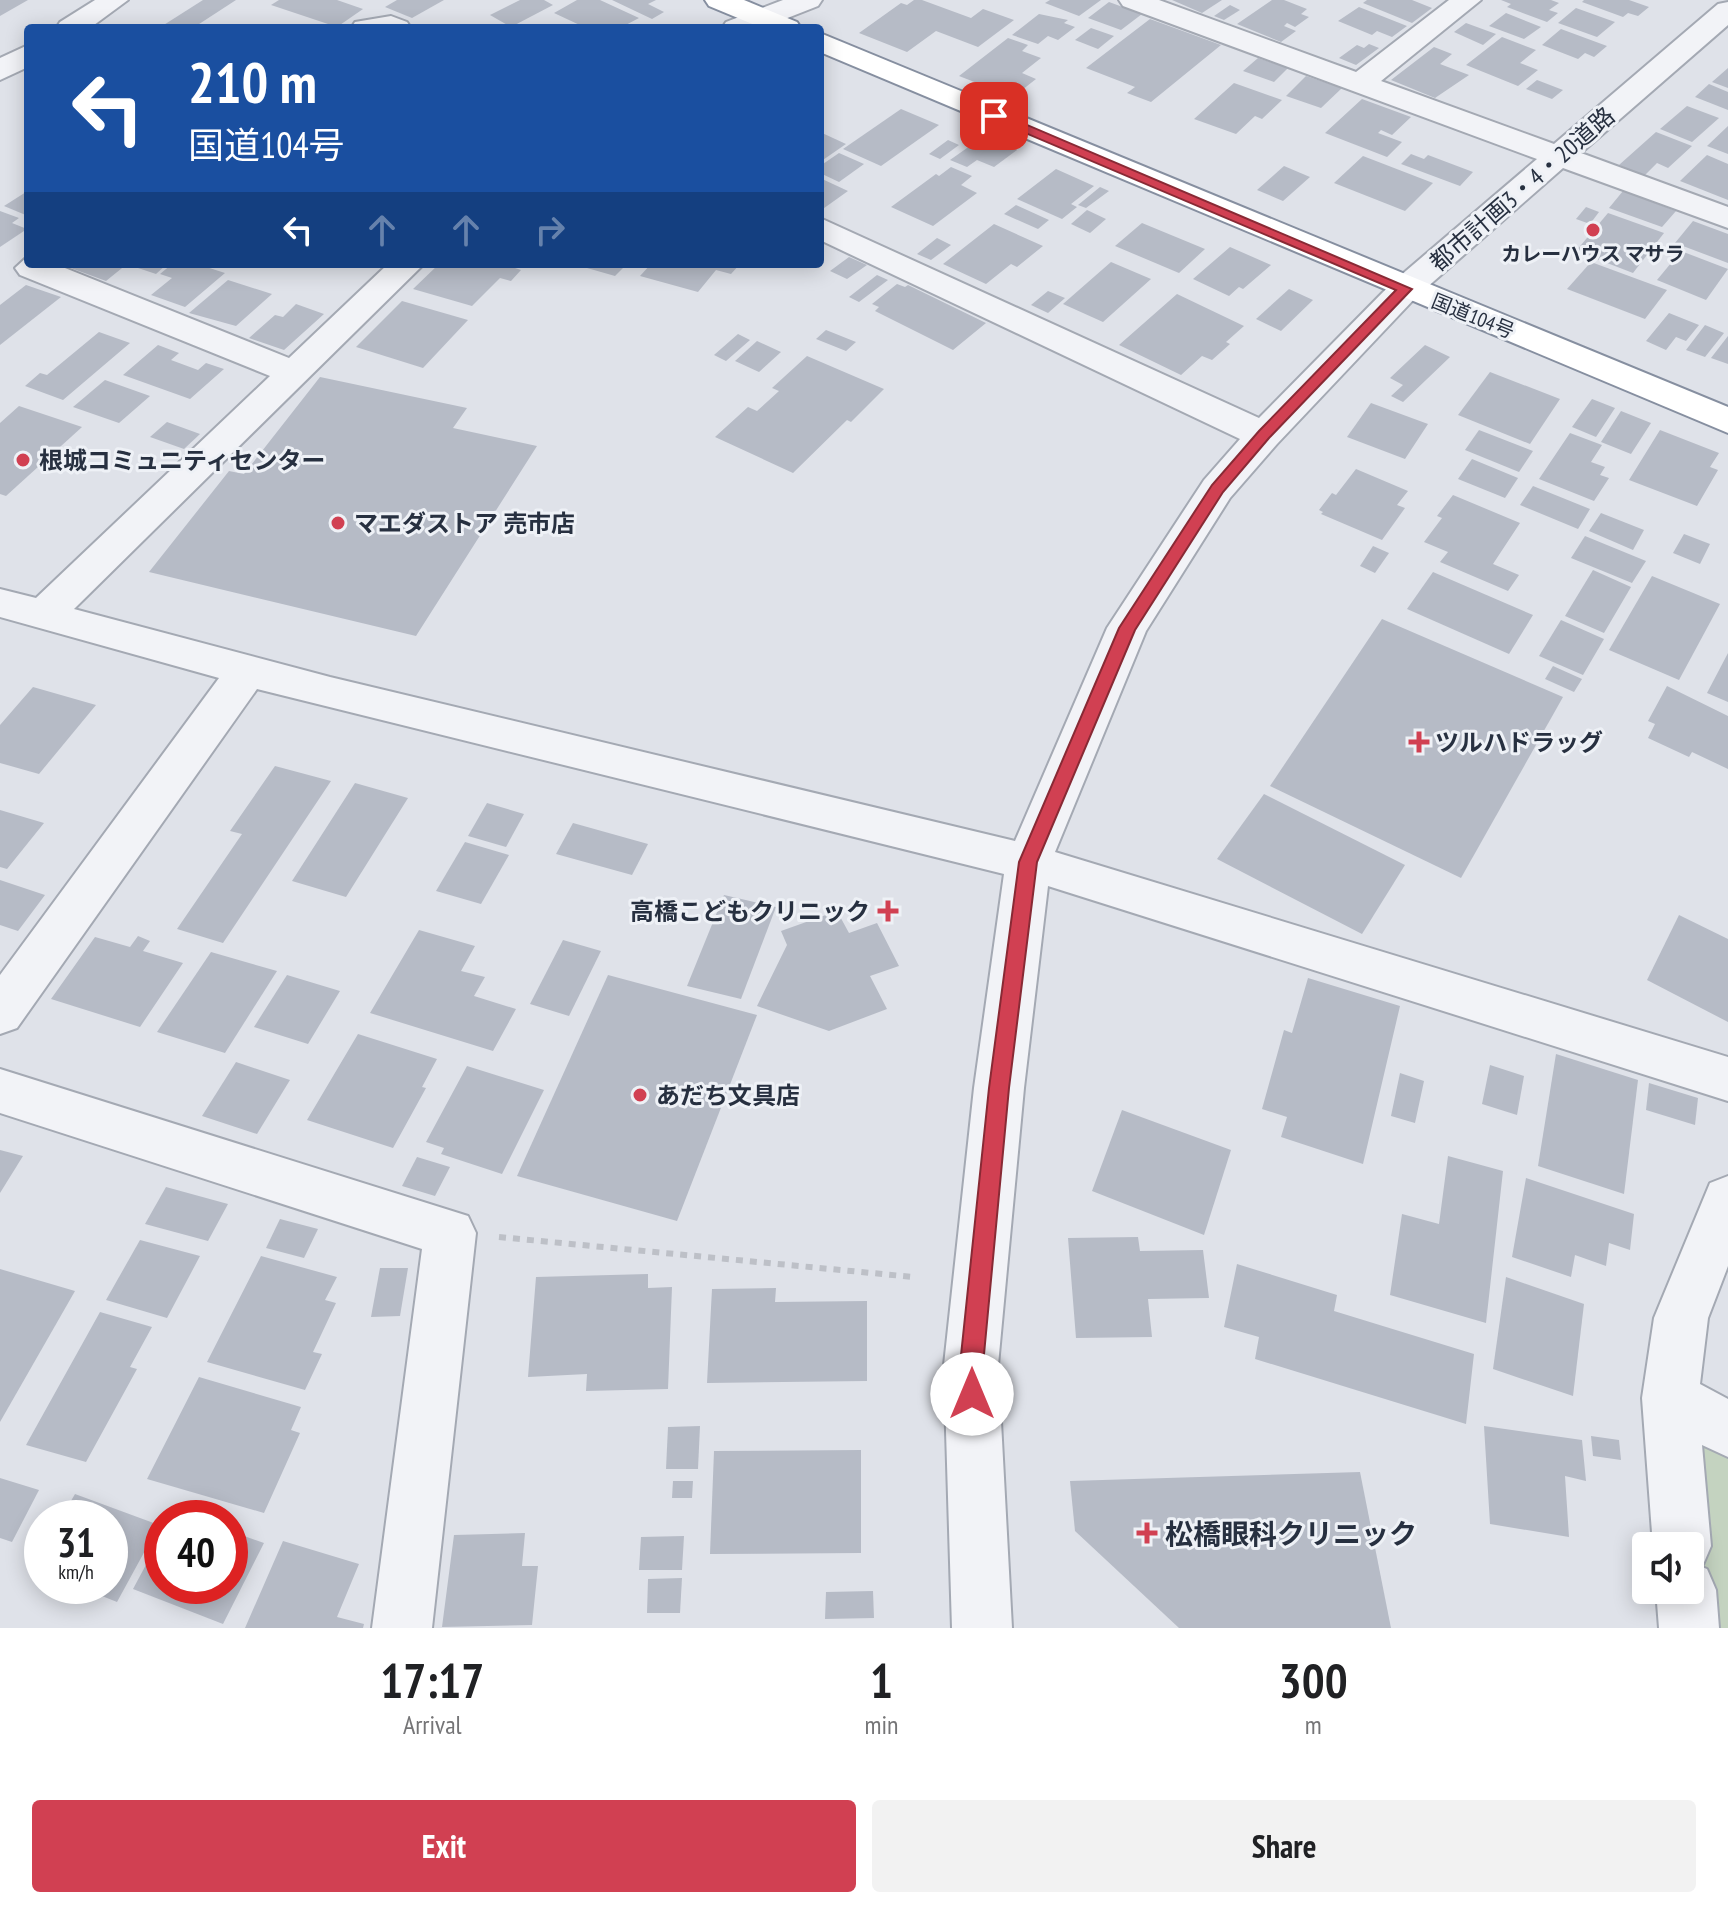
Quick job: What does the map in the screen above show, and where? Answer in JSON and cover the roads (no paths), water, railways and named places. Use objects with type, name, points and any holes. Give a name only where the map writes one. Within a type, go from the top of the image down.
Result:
[{"type":"highway","points":[[719,0],[748,22]]},
{"type":"highway","name":"国道104号","points":[[824,44],[1405,289],[1728,421]]},
{"type":"street","points":[[76,24],[114,0]]},
{"type":"street","points":[[748,22],[808,0]]},
{"type":"street","points":[[1133,0],[1728,218]]},
{"type":"street","points":[[1360,83],[1467,0]]},
{"type":"street","name":"都市計画3・4・20道路","points":[[982,1628],[971,1365],[999,1088],[1028,862],[1127,628],[1217,489],[1264,435],[1405,289],[1728,10]]},
{"type":"street","points":[[824,230],[1264,435]]},
{"type":"street","points":[[32,268],[292,372]]},
{"type":"street","points":[[45,613],[403,268]]},
{"type":"street","points":[[0,603],[247,671],[1028,862],[1728,1079]]},
{"type":"street","points":[[0,1013],[247,671]]},
{"type":"street","points":[[0,1091],[450,1233],[402,1628]]},
{"type":"street","points":[[1681,1532],[1670,1398],[1681,1318],[1728,1200]]},
{"type":"street","points":[[1670,1398],[1728,1429]]},
{"type":"street","points":[[1687,1604],[1689,1628]]},
{"type":"place","name":"カレーハウス マサラ","points":[[1593,230]]},
{"type":"place","name":"根城コミュニティセンター","points":[[23,460]]},
{"type":"place","name":"マエダストア 売市店","points":[[338,523]]},
{"type":"place","name":"ツルハドラッグ","points":[[1419,742]]},
{"type":"place","name":"高橋こどもクリニック","points":[[888,911]]},
{"type":"place","name":"あだち文具店","points":[[640,1095]]},
{"type":"place","name":"松橋眼科クリニック","points":[[1147,1533]]}]
